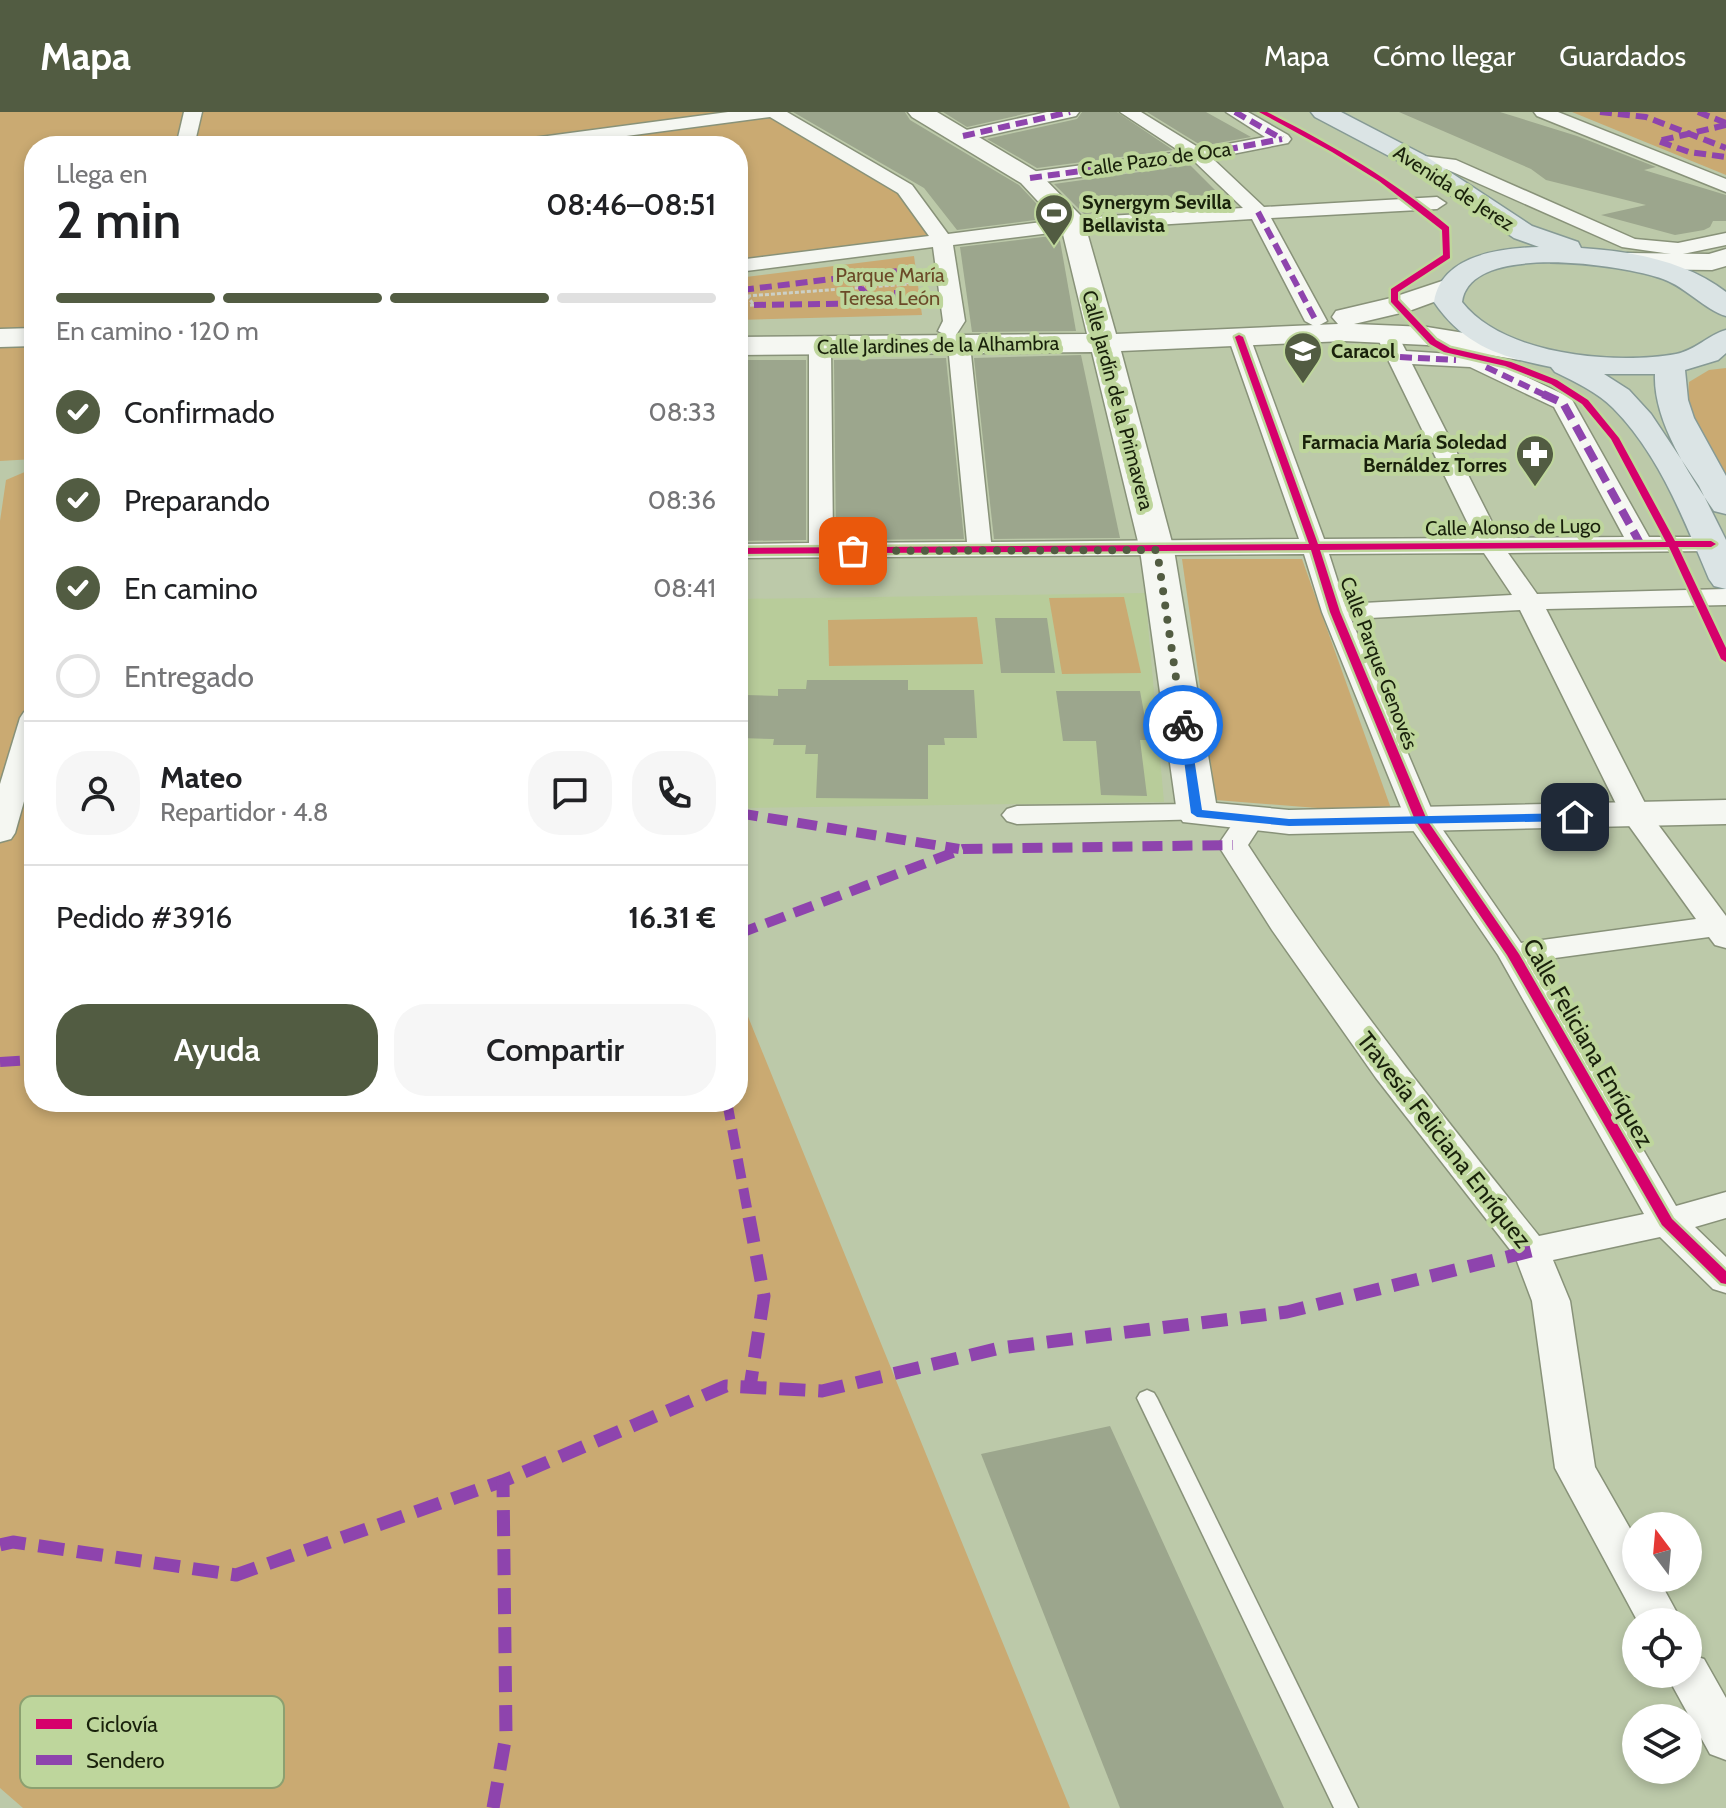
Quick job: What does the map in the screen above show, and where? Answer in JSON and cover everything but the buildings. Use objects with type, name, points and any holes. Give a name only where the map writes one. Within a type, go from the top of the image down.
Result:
[{"type":"main road","name":"Avenida de Jerez","points":[[1286,112],[1318,128],[1437,203],[1473,234],[1482,265]]},
{"type":"main road","name":"Avenida de Jerez","points":[[1323,112],[1415,160],[1523,232],[1589,255]]},
{"type":"main road","points":[[1698,358],[1622,366],[1557,361],[1520,351],[1484,337],[1460,320],[1448,302],[1451,286],[1462,274],[1482,265],[1525,256],[1589,255],[1628,261],[1723,292]]},
{"type":"main road","points":[[1726,339],[1721,346],[1698,358],[1667,384],[1674,409],[1726,504]]},
{"type":"main road","points":[[1557,361],[1621,400],[1645,426],[1711,544],[1726,579]]},
{"type":"street","points":[[187,136],[193,112]]},
{"type":"street","points":[[586,136],[768,112]]},
{"type":"street","points":[[775,112],[905,189],[942,240],[980,551]]},
{"type":"street","points":[[920,112],[1030,178],[1074,224]]},
{"type":"street","points":[[963,136],[1070,112]]},
{"type":"street","points":[[1129,112],[1198,155],[1258,212],[1316,321]]},
{"type":"street","name":"Calle Pazo de Oca","points":[[1030,178],[1198,155],[1282,139],[1235,112]]},
{"type":"street","points":[[1543,112],[1726,186]]},
{"type":"street","points":[[1415,160],[1450,164],[1629,243],[1656,250],[1687,251],[1726,239]]},
{"type":"street","points":[[748,265],[1074,224],[1437,203]]},
{"type":"street","name":"Calle Jardín de la Primavera","points":[[1074,224],[1100,337],[1157,550],[1197,813]]},
{"type":"street","points":[[1628,261],[1712,262],[1726,257]]},
{"type":"street","name":"Calle Jardines de la Alhambra","points":[[1100,337],[1335,320],[1399,305],[1451,286]]},
{"type":"street","name":"Calle Jardines de la Alhambra","points":[[748,333],[954,338],[1239,337],[1344,332],[1474,361],[1563,403],[1641,545]]},
{"type":"street","name":"Calle Jardines de la Alhambra","points":[[1393,345],[1427,336],[1520,351]]},
{"type":"street","points":[[0,338],[24,337]]},
{"type":"street","name":"Calle Parque Genovés","points":[[1239,337],[1335,612],[1421,820]]},
{"type":"street","name":"Calle Jardines de la Alhambra","points":[[748,346],[820,346],[954,338]]},
{"type":"street","points":[[1393,345],[1492,547],[1529,602],[1637,816],[1721,932],[1513,954]]},
{"type":"street","points":[[820,346],[821,551]]},
{"type":"street","points":[[0,353],[24,354]]},
{"type":"street","name":"Calle Alonso de Lugo","points":[[748,551],[1711,544]]},
{"type":"street","points":[[1335,612],[1529,602],[1726,597]]},
{"type":"street","points":[[0,833],[24,752]]},
{"type":"street","points":[[1017,815],[1197,813],[1270,820],[1421,820],[1726,812]]},
{"type":"street","name":"Travesía Feliciana Enríquez","points":[[1270,820],[1233,845],[1283,923],[1388,1070],[1531,1251],[1551,1301],[1575,1468],[1652,1608]]},
{"type":"street","name":"Calle Feliciana Enríquez","points":[[1421,820],[1513,954],[1667,1222],[1726,1279]]},
{"type":"street","points":[[1531,1251],[1667,1222],[1726,1205]]},
{"type":"street","points":[[1697,1688],[1726,1740]]},
{"type":"lane","points":[[1147,1398],[1346,1808]]},
{"type":"path","points":[[748,296],[948,282]]},
{"type":"shaded area","points":[[1145,593],[1164,802],[748,808],[748,599]]},
{"type":"green space","points":[[0,112],[775,112],[905,189],[942,240],[748,265],[748,136],[24,136],[24,460],[0,461]]},
{"type":"green space","points":[[1572,112],[1726,112],[1726,175]]},
{"type":"green space","name":"Parque María Teresa León","points":[[914,256],[922,315],[748,320],[748,277]]},
{"type":"green space","points":[[1726,368],[1726,479],[1687,409],[1689,382],[1709,370]]},
{"type":"green space","points":[[24,472],[24,1112],[748,1112],[748,1017],[1070,1808],[23,1808],[0,1788],[0,521],[6,480]]},
{"type":"green space","points":[[1182,559],[1302,559],[1393,814],[1216,800]]},
{"type":"green space","points":[[1124,597],[1141,673],[1062,674],[1049,598]]},
{"type":"green space","points":[[977,617],[983,664],[829,666],[828,620]]},
{"type":"marked path","points":[[963,136],[1070,112]]},
{"type":"marked path","points":[[1235,112],[1282,139]]},
{"type":"marked path","points":[[1600,112],[1646,117],[1726,148]]},
{"type":"marked path","points":[[1698,112],[1726,123]]},
{"type":"marked path","points":[[1726,125],[1658,141],[1689,152],[1726,157]]},
{"type":"marked path","points":[[1030,178],[1198,155],[1282,139]]},
{"type":"marked path","points":[[1258,212],[1316,321]]},
{"type":"marked path","points":[[748,289],[906,270]]},
{"type":"marked path","points":[[876,276],[864,282],[861,288],[866,294],[884,301]]},
{"type":"marked path","points":[[754,305],[897,303],[897,285]]},
{"type":"marked path","points":[[1400,357],[1456,360]]},
{"type":"marked path","points":[[1486,367],[1563,403],[1641,545]]},
{"type":"marked path","points":[[748,815],[959,849]]},
{"type":"marked path","points":[[748,930],[963,849],[1233,845]]},
{"type":"marked path","points":[[0,1062],[24,1061]]},
{"type":"marked path","points":[[729,1112],[764,1296],[750,1387]]},
{"type":"marked path","points":[[493,1808],[506,1735],[503,1481],[726,1386],[822,1391],[1000,1348],[1287,1312],[1531,1251]]},
{"type":"marked path","points":[[0,1545],[13,1542],[236,1575],[503,1481]]},
{"type":"cycle path","points":[[1262,112],[1381,179],[1446,229],[1447,256],[1394,291],[1394,300],[1433,342],[1447,350],[1508,364],[1554,382],[1585,402],[1615,438],[1659,517],[1726,659]]},
{"type":"cycle path","points":[[1239,337],[1335,612],[1421,820],[1513,954],[1667,1222],[1726,1279]]},
{"type":"cycle path","points":[[748,551],[1711,544]]},
{"type":"way so far","points":[[853,551],[1157,550],[1183,725]]},
{"type":"place","name":"Synergym Sevilla Bellavista","points":[[1054,247]]},
{"type":"place","name":"Caracol","points":[[1303,385]]},
{"type":"place","name":"Farmacia María Soledad Bernáldez Torres","points":[[1535,488]]},
{"type":"route","points":[[1183,725],[1197,813],[1289,822],[1575,817]]}]
